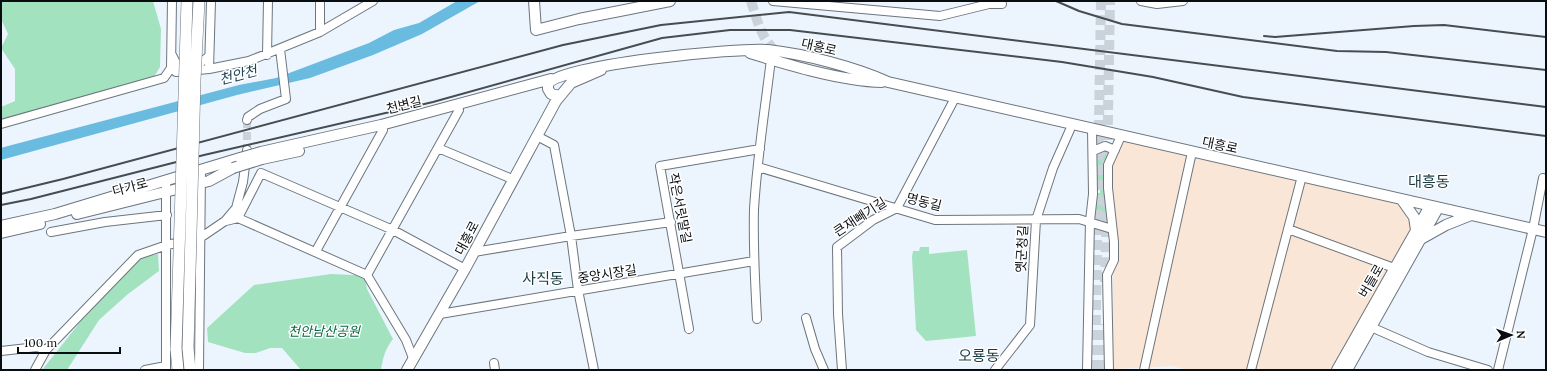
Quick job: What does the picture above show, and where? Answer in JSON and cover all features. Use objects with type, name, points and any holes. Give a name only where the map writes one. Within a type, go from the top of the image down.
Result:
[{"type":"main road","points":[[178,370],[176,349],[187,1]]},
{"type":"main road","points":[[190,370],[188,348],[195,80],[199,1]]},
{"type":"street","points":[[1,124],[164,78],[171,68],[172,1]]},
{"type":"street","points":[[209,69],[208,57],[211,1]]},
{"type":"street","points":[[267,55],[268,1]]},
{"type":"street","points":[[320,1],[320,32]]},
{"type":"street","points":[[171,68],[176,72],[209,69],[249,61],[281,51],[320,32],[373,1]]},
{"type":"street","points":[[534,1],[536,30],[579,19],[670,1]]},
{"type":"street","points":[[773,1],[858,5],[940,16],[989,2],[1002,4]]},
{"type":"street","points":[[1141,1],[1157,4],[1183,1]]},
{"type":"street","name":"대흥로","points":[[617,65],[680,55],[734,49],[767,50],[790,54],[863,71],[888,82],[955,98],[1546,232]]},
{"type":"street","points":[[171,50],[177,65],[198,65],[208,57]]},
{"type":"street","name":"대흥로","points":[[742,50],[771,59],[864,81],[888,82]]},
{"type":"street","points":[[248,120],[248,117],[260,109],[286,100],[281,51]]},
{"type":"street","points":[[757,319],[754,261],[754,211],[771,59]]},
{"type":"street","points":[[787,59],[888,82]]},
{"type":"street","points":[[556,93],[571,83],[617,65]]},
{"type":"street","name":"천변길","points":[[262,156],[383,130],[587,68],[617,65]]},
{"type":"street","points":[[553,79],[559,78],[564,81],[556,93]]},
{"type":"street","name":"대흥로","points":[[407,370],[465,269],[547,116],[556,93],[548,84],[553,79]]},
{"type":"street","name":"천변길","points":[[262,156],[526,90],[556,93]]},
{"type":"street","name":"큰재빼기길","points":[[842,370],[838,314],[837,247],[873,220],[897,208],[955,98]]},
{"type":"street","points":[[367,275],[438,148],[458,107]]},
{"type":"street","name":"옛군청길","points":[[995,370],[1030,325],[1036,220],[1053,168],[1072,125]]},
{"type":"street","points":[[1087,370],[1090,221],[1094,194],[1092,129]]},
{"type":"street","points":[[316,251],[383,130]]},
{"type":"street","points":[[536,136],[554,145],[571,236],[578,290],[594,370]]},
{"type":"street","points":[[1109,370],[1107,274],[1114,260],[1114,235],[1112,229],[1108,165],[1121,136]]},
{"type":"street","points":[[1093,151],[1105,146],[1115,150]]},
{"type":"street","points":[[438,148],[512,179]]},
{"type":"street","name":"작은서릿말길","points":[[690,330],[660,166],[760,149]]},
{"type":"street","points":[[1144,370],[1192,152]]},
{"type":"street","points":[[35,370],[46,350],[138,255],[167,245],[200,238],[225,221],[236,208],[243,182],[244,154]]},
{"type":"street","name":"다가로","points":[[1,226],[56,214],[201,170],[244,154],[262,156]]},
{"type":"street","name":"다가로","points":[[1,233],[209,181],[226,170],[262,156]]},
{"type":"street","name":"명동길","points":[[758,167],[935,220],[1036,220],[1079,218],[1112,229]]},
{"type":"street","points":[[199,370],[201,170]]},
{"type":"street","points":[[238,218],[261,172],[393,230],[465,269]]},
{"type":"street","points":[[1251,370],[1302,176]]},
{"type":"street","points":[[1498,370],[1533,229],[1543,178]]},
{"type":"street","points":[[145,370],[166,368],[166,180]]},
{"type":"street","points":[[1402,200],[1414,217],[1416,230]]},
{"type":"street","name":"버들로","points":[[1337,370],[1416,230],[1434,207]]},
{"type":"street","name":"버들로","points":[[1347,370],[1420,240],[1434,207]]},
{"type":"street","points":[[51,232],[105,222],[167,215]]},
{"type":"street","points":[[1420,240],[1446,225],[1471,215]]},
{"type":"street","points":[[225,221],[238,218],[316,251],[367,275],[406,340],[413,358]]},
{"type":"street","points":[[474,252],[571,236],[671,222]]},
{"type":"street","points":[[1288,229],[1394,268]]},
{"type":"street","points":[[167,273],[173,262],[182,259],[191,262],[200,271]]},
{"type":"street","name":"중앙시장길","points":[[440,314],[754,261]]},
{"type":"street","points":[[806,318],[815,349],[824,370]]},
{"type":"street","points":[[1371,327],[1428,352],[1488,370]]},
{"type":"street","points":[[1,351],[37,347],[46,350]]},
{"type":"shaded area","points":[[1113,137],[1397,202],[1404,207],[1406,216],[1413,229],[1333,370],[1188,370],[1172,366],[1113,369]]},
{"type":"green space","points":[[1,1],[153,1],[161,29],[160,67],[152,80],[1,122],[1,107],[15,101],[15,69],[1,48],[8,34],[1,19]]},
{"type":"green space","points":[[1110,149],[1104,183],[1095,183],[1096,151]]},
{"type":"green space","points":[[1100,189],[1106,189],[1108,221],[1094,217],[1095,193],[1100,193]]},
{"type":"green space","points":[[920,247],[929,247],[929,254],[967,250],[976,336],[926,341],[916,330],[912,257],[913,251],[919,251]]},
{"type":"green space","points":[[158,254],[159,271],[128,294],[99,320],[67,370],[42,370],[81,321],[139,258]]},
{"type":"green space","name":"천안남산공원","points":[[361,273],[365,278],[367,289],[393,339],[388,346],[381,370],[301,370],[282,348],[270,348],[256,353],[245,353],[208,342],[207,328],[254,285],[331,274],[353,275]]},
{"type":"water","points":[[457,1],[480,1],[422,34],[373,55],[310,78],[237,95],[1,160],[1,148],[239,85],[276,78],[369,43],[394,30],[419,23]]},
{"type":"tunnel","points":[[751,1],[767,42],[779,54],[787,59]]},
{"type":"tunnel","points":[[1095,370],[1101,1]]},
{"type":"tunnel","points":[[1107,170],[1110,1]]},
{"type":"tunnel","points":[[247,120],[247,150]]},
{"type":"tunnel","points":[[1105,282],[1107,198]]},
{"type":"tunnel","points":[[1104,370],[1105,324]]},
{"type":"railway","points":[[1056,1],[1079,11],[1122,24],[1337,51],[1386,52],[1546,70]]},
{"type":"railway","points":[[1,194],[63,179],[563,45],[661,25],[789,12],[1546,107]]},
{"type":"railway","points":[[1264,36],[1275,37],[1444,25],[1546,37]]},
{"type":"railway","points":[[1,205],[31,199],[204,155],[433,102],[662,38],[730,30],[790,30],[1062,62],[1153,77],[1243,97],[1546,136]]},
{"type":"district","name":"대흥동","points":[[1429,181]]},
{"type":"district","name":"사직동","points":[[543,278]]},
{"type":"district","name":"오룡동","points":[[979,355]]},
{"type":"water label","name":"천안천","points":[[238,75]]}]
